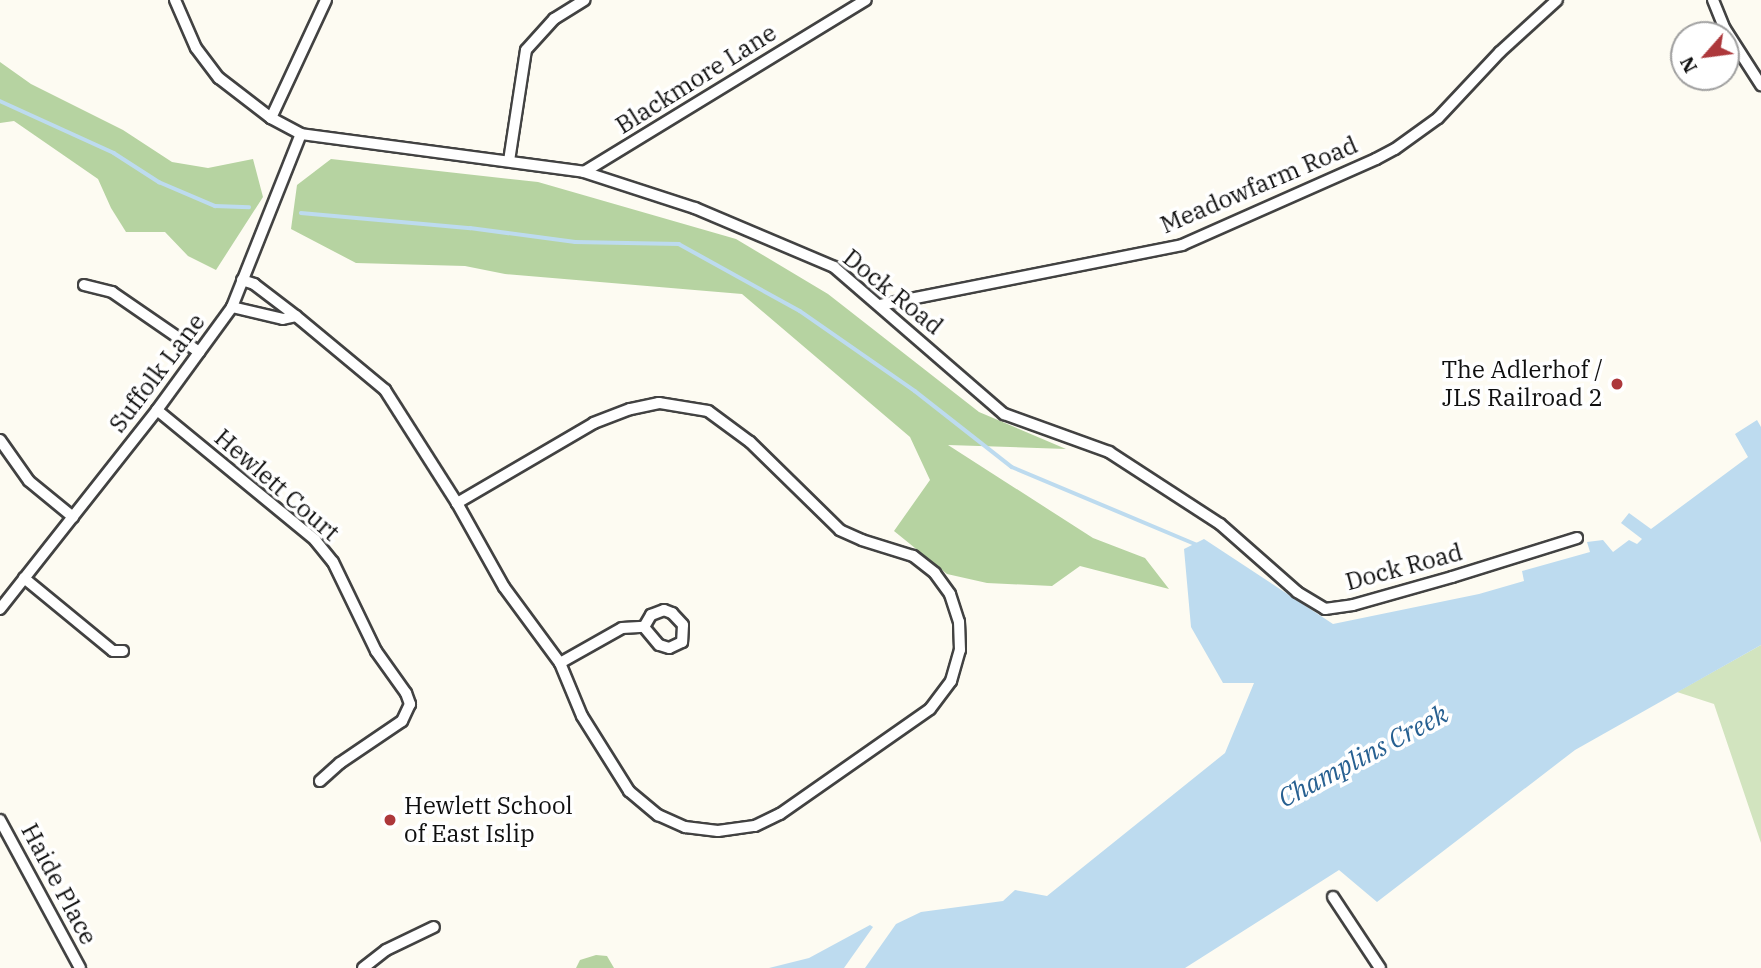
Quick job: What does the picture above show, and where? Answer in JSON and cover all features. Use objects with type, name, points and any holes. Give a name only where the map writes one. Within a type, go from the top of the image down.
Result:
[{"type":"street","name":"Dock Road","points":[[175,0],[196,48],[219,78],[271,118],[300,134],[584,172],[695,208],[834,268],[1004,414],[1109,452],[1220,524],[1297,592],[1325,609],[1353,605],[1577,538]]},
{"type":"street","points":[[271,118],[326,0]]},
{"type":"street","points":[[509,161],[526,50],[554,19],[584,0]]},
{"type":"street","name":"Blackmore Lane","points":[[584,172],[866,0]]},
{"type":"street","name":"Meadowfarm Road","points":[[880,305],[1182,245],[1376,159],[1395,149],[1438,118],[1500,52],[1557,0]]},
{"type":"street","points":[[1713,0],[1725,29],[1761,85]]},
{"type":"street","name":"Suffolk Lane","points":[[0,608],[157,410],[232,307],[300,134]]},
{"type":"street","points":[[242,279],[254,284],[296,316],[385,390],[457,503],[504,587],[560,663],[582,716],[629,791],[658,815],[685,827],[718,831],[755,826],[780,814],[930,709],[951,681],[960,650],[959,622],[950,594],[935,573],[913,556],[840,530],[730,425],[708,411],[659,402],[594,423],[457,503]]},
{"type":"street","points":[[84,285],[112,292],[199,352]]},
{"type":"street","points":[[232,307],[283,319],[296,316]]},
{"type":"street","name":"Hewlett Court","points":[[157,410],[315,540],[333,562],[376,651],[396,676],[410,704],[402,721],[340,763],[320,781]]},
{"type":"street","points":[[0,440],[29,481],[73,517]]},
{"type":"street","points":[[24,578],[113,651],[123,651]]},
{"type":"street","points":[[560,663],[622,628],[643,627]]},
{"type":"street","name":"Haide Place","points":[[0,820],[80,968]]},
{"type":"street","points":[[1333,897],[1380,968]]},
{"type":"street","points":[[363,968],[386,950],[435,927]]},
{"type":"green space","points":[[0,62],[31,84],[123,130],[172,162],[208,168],[253,159],[263,197],[216,270],[188,256],[165,232],[126,232],[98,179],[14,121],[0,123]]},
{"type":"green space","points":[[331,159],[538,182],[736,239],[828,294],[979,412],[1066,449],[948,445],[1093,538],[1145,558],[1169,589],[1080,566],[1052,586],[987,583],[947,574],[894,531],[930,480],[910,437],[742,294],[505,274],[465,266],[356,263],[291,229],[297,185]]},
{"type":"green space","points":[[1761,645],[1761,843],[1714,704],[1677,692]]},
{"type":"green space","points":[[596,955],[607,956],[614,968],[576,968],[580,960]]},
{"type":"water","name":"Champlins Creek","points":[[1757,420],[1761,427],[1761,645],[1575,750],[1377,902],[1339,870],[1185,968],[865,968],[896,924],[921,912],[1003,901],[1015,890],[1047,896],[1225,753],[1254,683],[1223,683],[1191,627],[1184,549],[1204,539],[1333,624],[1479,594],[1524,581],[1522,571],[1590,552],[1587,542],[1603,540],[1613,552],[1629,540],[1637,544],[1642,539],[1621,523],[1629,513],[1651,529],[1748,457],[1735,434]]},
{"type":"water","points":[[870,925],[873,927],[844,968],[769,968],[809,958]]},
{"type":"waterway","points":[[0,101],[114,153],[159,182],[215,206],[249,207]]},
{"type":"waterway","points":[[301,213],[470,228],[575,242],[679,244],[800,311],[915,391],[1012,467],[1200,546]]},
{"type":"place","name":"The Adlerhof / JLS Railroad 2","points":[[1617,384]]},
{"type":"place","name":"Hewlett School of East Islip","points":[[390,820]]}]
